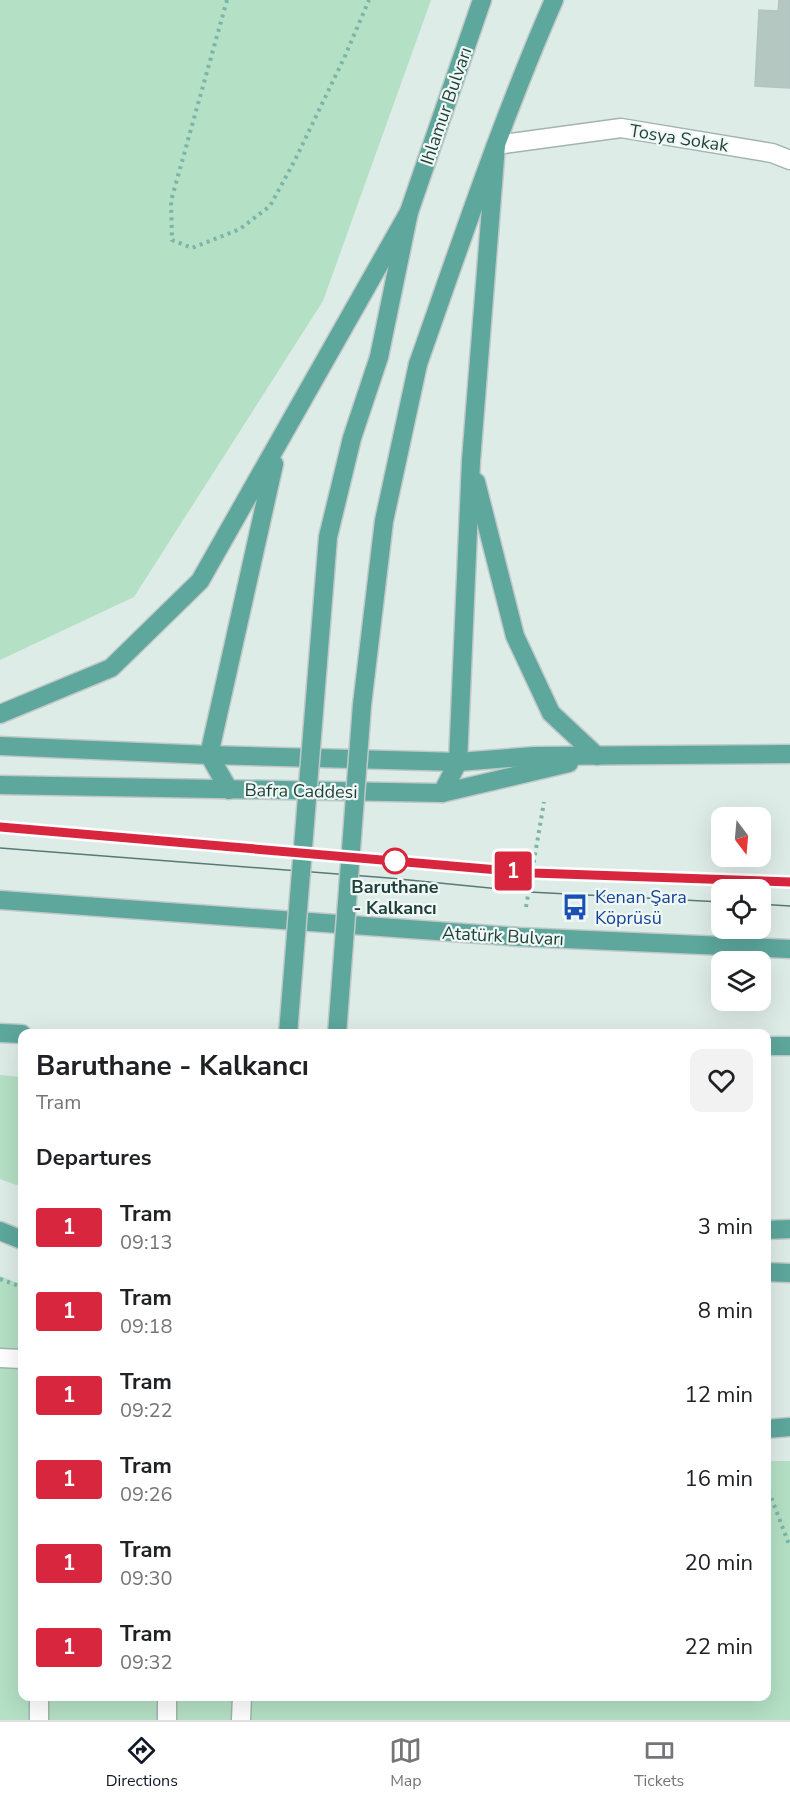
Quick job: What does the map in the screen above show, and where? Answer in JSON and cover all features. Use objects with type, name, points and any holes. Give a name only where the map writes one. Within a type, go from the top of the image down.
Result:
[{"type":"main road","name":"Ihlamur Bulvarı","points":[[410,212],[482,0]]},
{"type":"main road","points":[[337,1029],[364,682],[384,521],[418,364],[527,62],[554,0]]},
{"type":"main road","points":[[442,793],[458,762],[471,461],[496,145]]},
{"type":"main road","points":[[288,1029],[328,537],[352,438],[379,357],[410,212]]},
{"type":"main road","points":[[0,714],[111,668],[200,582],[410,212]]},
{"type":"main road","points":[[229,790],[209,755],[278,445]]},
{"type":"main road","points":[[471,461],[515,636],[551,713],[597,756]]},
{"type":"main road","name":"Bafra Caddesi","points":[[0,746],[458,762],[535,756],[790,754]]},
{"type":"main road","name":"Bafra Caddesi","points":[[0,785],[442,793],[597,756]]},
{"type":"main road","name":"Atatürk Bulvarı","points":[[0,900],[520,938],[790,950]]},
{"type":"main road","points":[[0,1032],[18,1034]]},
{"type":"main road","points":[[771,1046],[790,1046]]},
{"type":"main road","points":[[771,1230],[790,1229]]},
{"type":"main road","points":[[0,1231],[18,1238]]},
{"type":"main road","points":[[771,1272],[790,1273]]},
{"type":"main road","points":[[771,1429],[790,1427]]},
{"type":"street","name":"Tosya Sokak","points":[[496,145],[621,128],[772,153],[790,160]]},
{"type":"street","points":[[0,1358],[18,1359]]},
{"type":"street","points":[[39,1701],[39,1720]]},
{"type":"street","points":[[167,1701],[167,1720]]},
{"type":"street","points":[[242,1701],[242,1720]]},
{"type":"path","points":[[228,0],[171,201],[172,240],[192,248],[240,229],[270,206],[315,118],[369,0]]},
{"type":"path","points":[[520,938],[550,768]]},
{"type":"path","points":[[0,1279],[18,1286]]},
{"type":"path","points":[[771,1497],[790,1547]]},
{"type":"green space","points":[[0,0],[431,0],[323,301],[134,597],[0,660]]},
{"type":"green space","points":[[0,1075],[18,1077],[18,1186],[0,1179]]},
{"type":"green space","points":[[0,1276],[18,1283],[18,1701],[771,1701],[771,1461],[790,1461],[790,1720],[0,1720]]},
{"type":"building","points":[[779,0],[790,0],[790,88],[755,86],[759,10],[778,11]]},
{"type":"tram line","points":[[0,827],[533,873],[790,882]]},
{"type":"tram line","name":"1","points":[[0,827],[533,873],[790,882]]},
{"type":"tram line","points":[[0,848],[389,878],[529,892],[711,901]]},
{"type":"tram line","points":[[771,905],[790,906]]},
{"type":"place","name":"Baruthane - Kalkancı","points":[[395,861]]},
{"type":"place","name":"Kenan Şara Köprüsü","points":[[575,907]]}]
